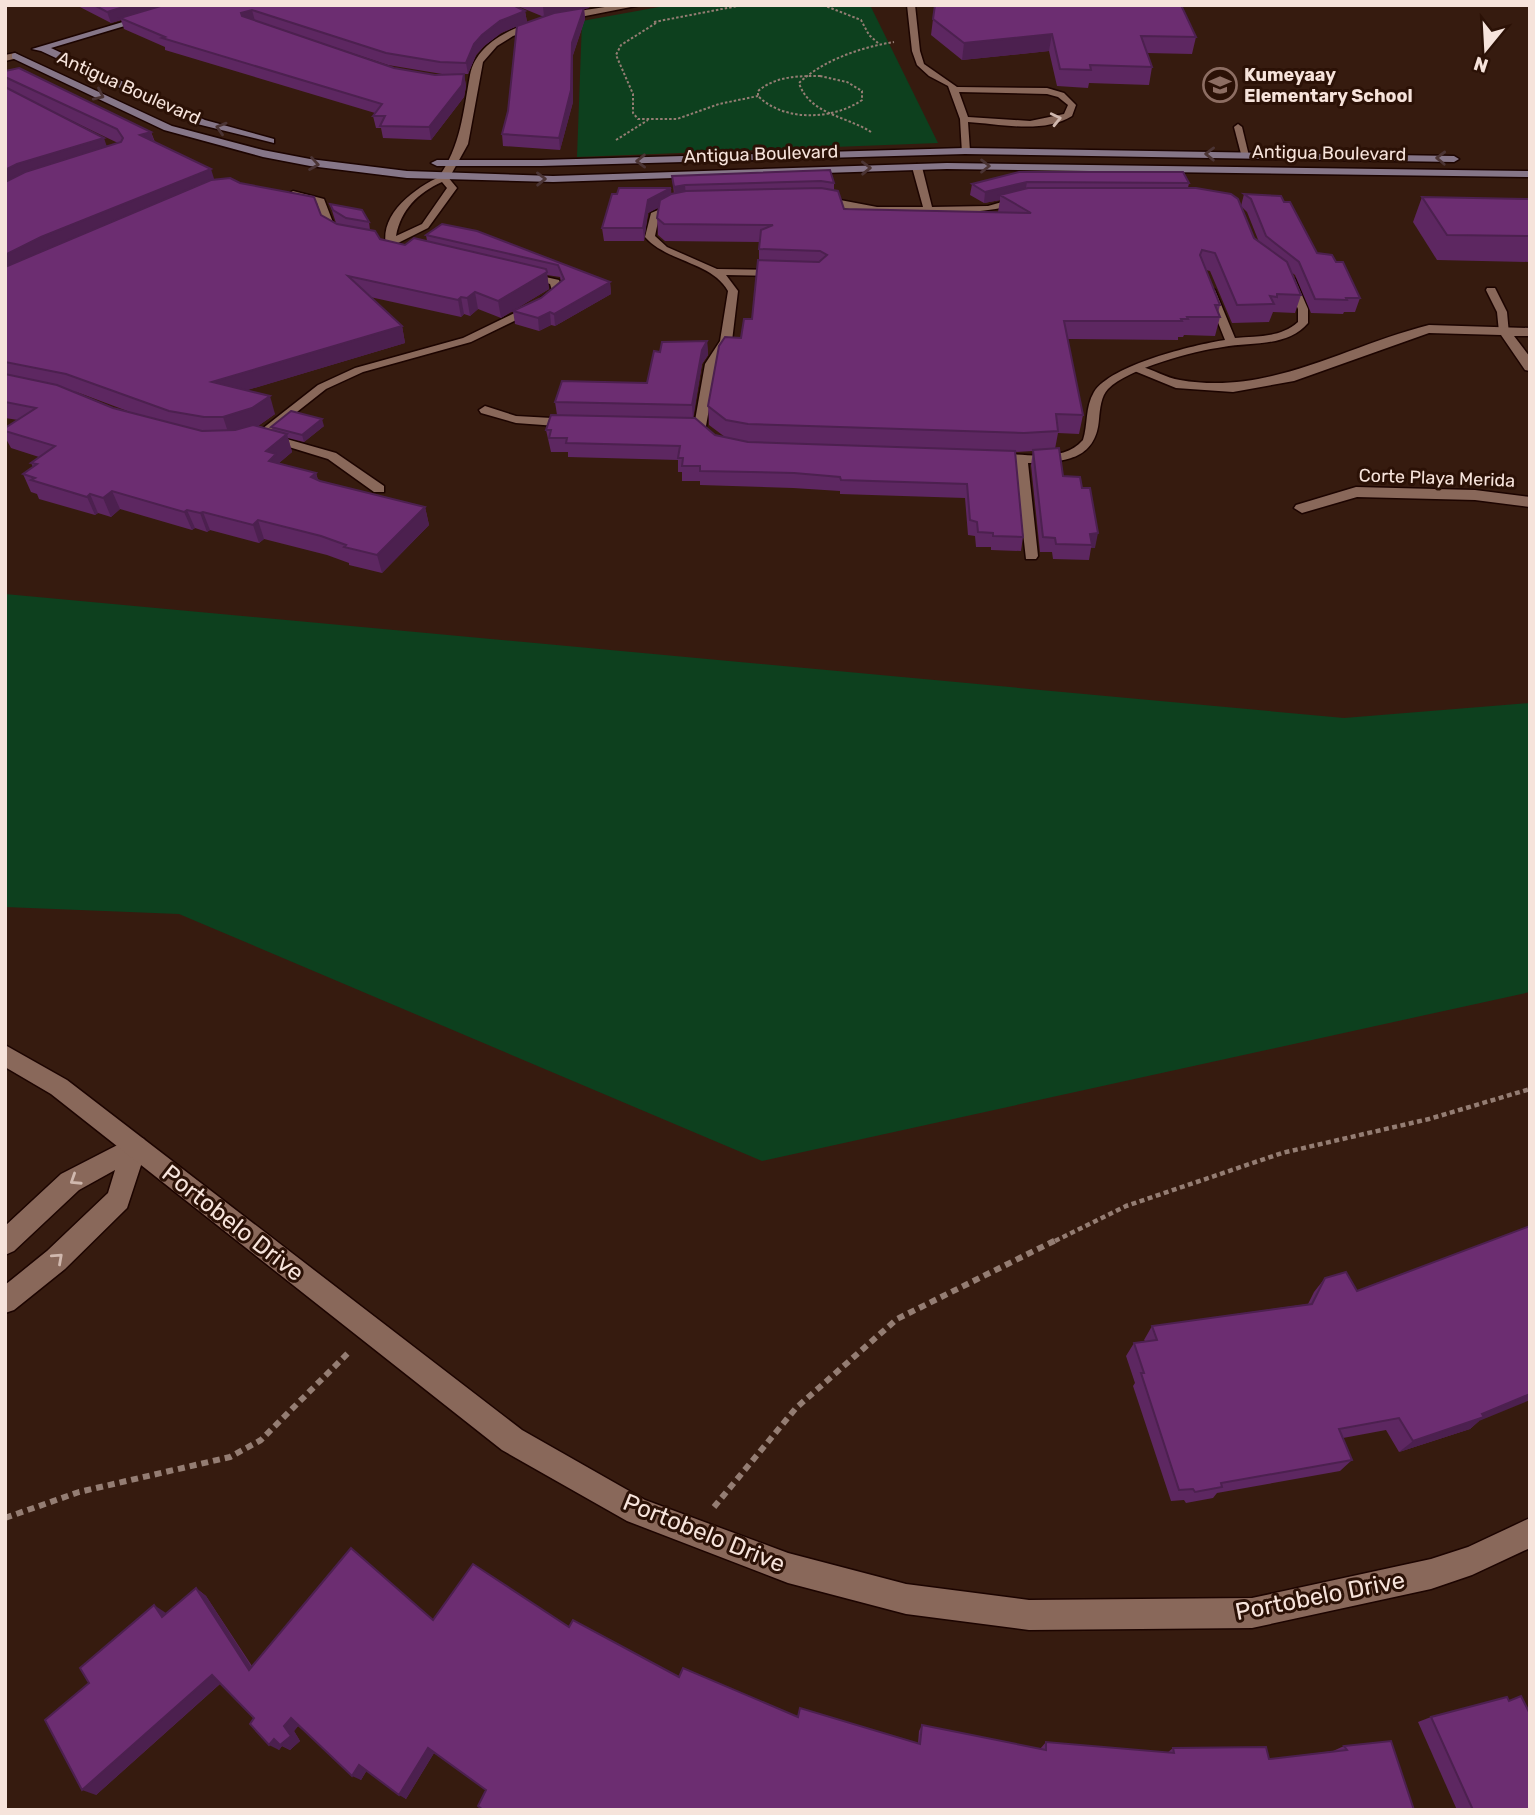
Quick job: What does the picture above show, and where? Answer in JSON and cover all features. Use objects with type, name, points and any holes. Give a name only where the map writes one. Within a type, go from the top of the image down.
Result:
[{"type":"main road","points":[[10,57],[191,5]]},
{"type":"main road","name":"Antigua Boulevard","points":[[43,48],[201,122],[283,144]]},
{"type":"main road","name":"Antigua Boulevard","points":[[10,57],[168,128],[195,137],[302,162],[444,178],[553,179],[916,167],[1530,174]]},
{"type":"main road","name":"Antigua Boulevard","points":[[430,162],[455,164],[965,150],[1466,159]]},
{"type":"main road","points":[[916,167],[919,158],[929,152]]},
{"type":"main road","points":[[1219,169],[1235,164],[1246,154]]},
{"type":"street","points":[[444,178],[455,164],[471,116],[474,80],[480,58],[491,47],[520,30],[544,23],[636,5]]},
{"type":"street","points":[[521,14],[544,23]]},
{"type":"street","points":[[462,80],[474,80]]},
{"type":"street","points":[[1139,370],[1176,384],[1233,388],[1289,378],[1429,329],[1530,332]]},
{"type":"street","points":[[1505,332],[1530,367]]},
{"type":"street","name":"Corte Playa Merida","points":[[1302,508],[1356,492],[1475,495],[1530,502]]},
{"type":"street","name":"Portobelo Drive","points":[[5,1055],[59,1087],[512,1440],[636,1511],[788,1568],[906,1600],[1029,1615],[1252,1614],[1430,1574],[1472,1560],[1530,1533]]},
{"type":"street","points":[[5,1243],[70,1182],[135,1147]]},
{"type":"street","points":[[5,1301],[56,1260],[118,1200],[135,1147]]},
{"type":"lane","points":[[911,5],[919,65],[928,74],[952,85],[964,119],[965,150]]},
{"type":"lane","points":[[953,89],[1047,91],[1061,95],[1072,105],[1068,116],[1060,119],[1018,122],[964,119]]},
{"type":"lane","points":[[1238,127],[1246,154]]},
{"type":"lane","points":[[916,167],[928,209]]},
{"type":"lane","points":[[444,178],[452,188],[425,226],[384,243],[392,222],[420,188],[444,178]]},
{"type":"lane","points":[[276,190],[321,201],[330,227],[345,236],[356,238]]},
{"type":"lane","points":[[807,200],[841,202],[877,211],[988,209],[1037,199]]},
{"type":"lane","points":[[687,426],[703,430],[711,364],[726,341],[733,291],[728,282],[715,272],[663,249],[650,237],[654,215],[668,207],[699,202]]},
{"type":"lane","points":[[384,243],[411,248]]},
{"type":"lane","points":[[242,441],[259,436],[322,387],[359,370],[467,340],[537,306],[558,291],[555,282],[513,271]]},
{"type":"lane","points":[[980,457],[1053,457],[1085,447],[1090,438],[1096,397],[1111,381],[1177,353],[1231,342],[1274,339],[1297,329],[1303,323],[1303,309],[1288,276],[1282,271]]},
{"type":"lane","points":[[715,272],[793,273]]},
{"type":"lane","points":[[1208,284],[1231,342]]},
{"type":"lane","points":[[1491,290],[1502,312],[1505,332]]},
{"type":"lane","points":[[485,410],[518,422],[583,423]]},
{"type":"lane","points":[[259,436],[332,456],[379,489]]},
{"type":"lane","points":[[1021,459],[1031,556]]},
{"type":"path","points":[[743,5],[656,23],[621,46],[616,55],[617,63],[633,94],[633,113],[638,119],[677,119],[719,104],[758,96]]},
{"type":"path","points":[[823,5],[861,20],[869,35],[878,43]]},
{"type":"path","points":[[617,9],[630,18],[656,23]]},
{"type":"path","points":[[874,138],[862,125],[811,103],[800,91],[801,80],[878,43],[914,42]]},
{"type":"path","points":[[807,76],[842,80],[862,91],[862,100],[858,104],[832,113],[814,115],[782,111],[761,102],[758,96],[758,91],[771,82],[807,76]]},
{"type":"path","points":[[694,1532],[796,1408],[898,1319],[1126,1206],[1282,1153],[1429,1119],[1530,1089]]},
{"type":"path","points":[[5,1518],[79,1492],[230,1457],[261,1440],[371,1330]]},
{"type":"green space","points":[[670,5],[870,5],[938,143],[577,157],[582,21]]},
{"type":"green space","points":[[5,594],[1344,718],[1530,703],[1530,992],[762,1161],[179,914],[5,907]]},
{"type":"building","points":[[94,5],[130,5],[107,12]]},
{"type":"building","points":[[164,5],[513,5],[525,11],[500,21],[482,35],[474,44],[466,63],[440,62],[386,53],[252,10],[241,13],[242,16],[394,68],[435,75],[464,74],[462,85],[429,127],[380,126],[385,116],[373,116],[382,104],[162,38],[165,37],[120,18]]},
{"type":"building","points":[[935,5],[1181,5],[1196,37],[1141,36],[1152,67],[1090,65],[1091,70],[1060,69],[1052,34],[964,43],[933,19]]},
{"type":"building","points":[[584,8],[572,43],[571,90],[559,138],[502,134],[508,111],[517,26],[554,13]]},
{"type":"building","points":[[19,68],[151,132],[140,135],[211,169],[41,237],[5,255],[5,182],[25,172],[121,142],[123,138],[117,129],[5,77],[5,71]]},
{"type":"building","points":[[5,87],[104,138],[5,170]]},
{"type":"building","points":[[830,170],[834,183],[821,181],[674,187],[672,176]]},
{"type":"building","points":[[1019,172],[1183,172],[1189,183],[1027,182],[985,192],[972,184]]},
{"type":"building","points":[[230,178],[240,183],[314,197],[321,215],[337,224],[375,231],[380,239],[405,245],[414,238],[546,269],[547,272],[498,301],[475,292],[458,300],[348,276],[402,326],[212,382],[270,396],[252,408],[223,417],[169,411],[66,374],[5,362],[5,267],[211,180]]},
{"type":"building","points":[[619,188],[671,188],[648,200],[643,228],[602,228],[612,194],[617,194]]},
{"type":"building","points":[[821,188],[838,191],[844,209],[1031,213],[1000,195],[1028,188],[1196,188],[1231,194],[1238,199],[1254,238],[1287,262],[1301,295],[1270,296],[1274,304],[1237,305],[1215,253],[1202,250],[1200,255],[1220,305],[1215,305],[1220,317],[1187,317],[1188,319],[1181,319],[1182,321],[1064,321],[1083,415],[1056,414],[1058,431],[1024,433],[748,424],[726,420],[708,406],[719,346],[725,337],[741,338],[744,319],[752,319],[758,260],[819,262],[827,255],[820,251],[759,249],[761,230],[773,225],[664,224],[657,218],[660,200],[686,191]]},
{"type":"building","points":[[1244,194],[1281,196],[1284,202],[1290,202],[1317,253],[1332,255],[1336,262],[1343,262],[1360,298],[1315,299],[1299,262],[1266,236],[1251,199]]},
{"type":"building","points":[[1422,197],[1530,199],[1530,236],[1447,235]]},
{"type":"building","points":[[330,204],[362,210],[369,222],[346,218],[333,210]]},
{"type":"building","points":[[442,224],[477,231],[610,282],[554,314],[550,312],[538,318],[513,311],[541,298],[564,279],[558,265],[426,235]]},
{"type":"building","points":[[707,341],[702,350],[692,405],[555,402],[562,381],[647,383],[654,351],[660,352],[662,342]]},
{"type":"building","points":[[5,374],[57,385],[113,408],[202,431],[235,430],[253,425],[287,434],[266,451],[276,454],[269,461],[316,473],[311,477],[320,481],[425,507],[377,555],[344,547],[346,545],[321,536],[258,520],[253,525],[203,512],[184,512],[112,491],[103,498],[90,494],[87,497],[31,480],[35,478],[23,474],[37,464],[31,463],[55,446],[5,431],[5,428],[36,408],[5,402]]},
{"type":"building","points":[[291,411],[322,419],[302,435],[271,427]]},
{"type":"building","points":[[551,415],[695,418],[715,435],[748,442],[1015,451],[1023,537],[993,536],[993,533],[978,532],[977,522],[970,520],[967,484],[841,480],[840,477],[794,473],[700,471],[700,466],[682,466],[683,458],[678,458],[680,446],[566,443],[567,438],[549,438],[551,430],[546,430]]},
{"type":"building","points":[[1059,448],[1063,476],[1080,477],[1082,488],[1090,488],[1098,533],[1090,534],[1092,545],[1056,544],[1055,538],[1043,537],[1033,450]]},
{"type":"building","points":[[1530,1226],[1530,1394],[1482,1414],[1484,1417],[1413,1441],[1399,1418],[1339,1429],[1352,1460],[1221,1483],[1222,1487],[1195,1492],[1193,1489],[1179,1490],[1134,1343],[1157,1340],[1152,1326],[1312,1304],[1325,1278],[1346,1272],[1357,1291]]},
{"type":"building","points":[[351,1548],[433,1620],[473,1564],[569,1627],[573,1620],[679,1677],[683,1668],[798,1717],[800,1708],[920,1744],[922,1725],[1046,1750],[1046,1742],[1174,1753],[1173,1748],[1266,1747],[1269,1759],[1347,1750],[1344,1746],[1391,1741],[1414,1810],[483,1810],[478,1806],[486,1790],[428,1748],[399,1795],[359,1765],[352,1776],[291,1718],[284,1726],[291,1736],[280,1745],[274,1739],[269,1745],[250,1724],[254,1718],[212,1675],[82,1790],[45,1720],[89,1683],[80,1668],[154,1605],[162,1617],[196,1588],[249,1670]]},
{"type":"building","points":[[1521,1696],[1530,1714],[1530,1810],[1473,1810],[1431,1717],[1507,1697],[1509,1701]]},
{"type":"place","name":"Kumeyaay Elementary School","points":[[1220,85]]}]
